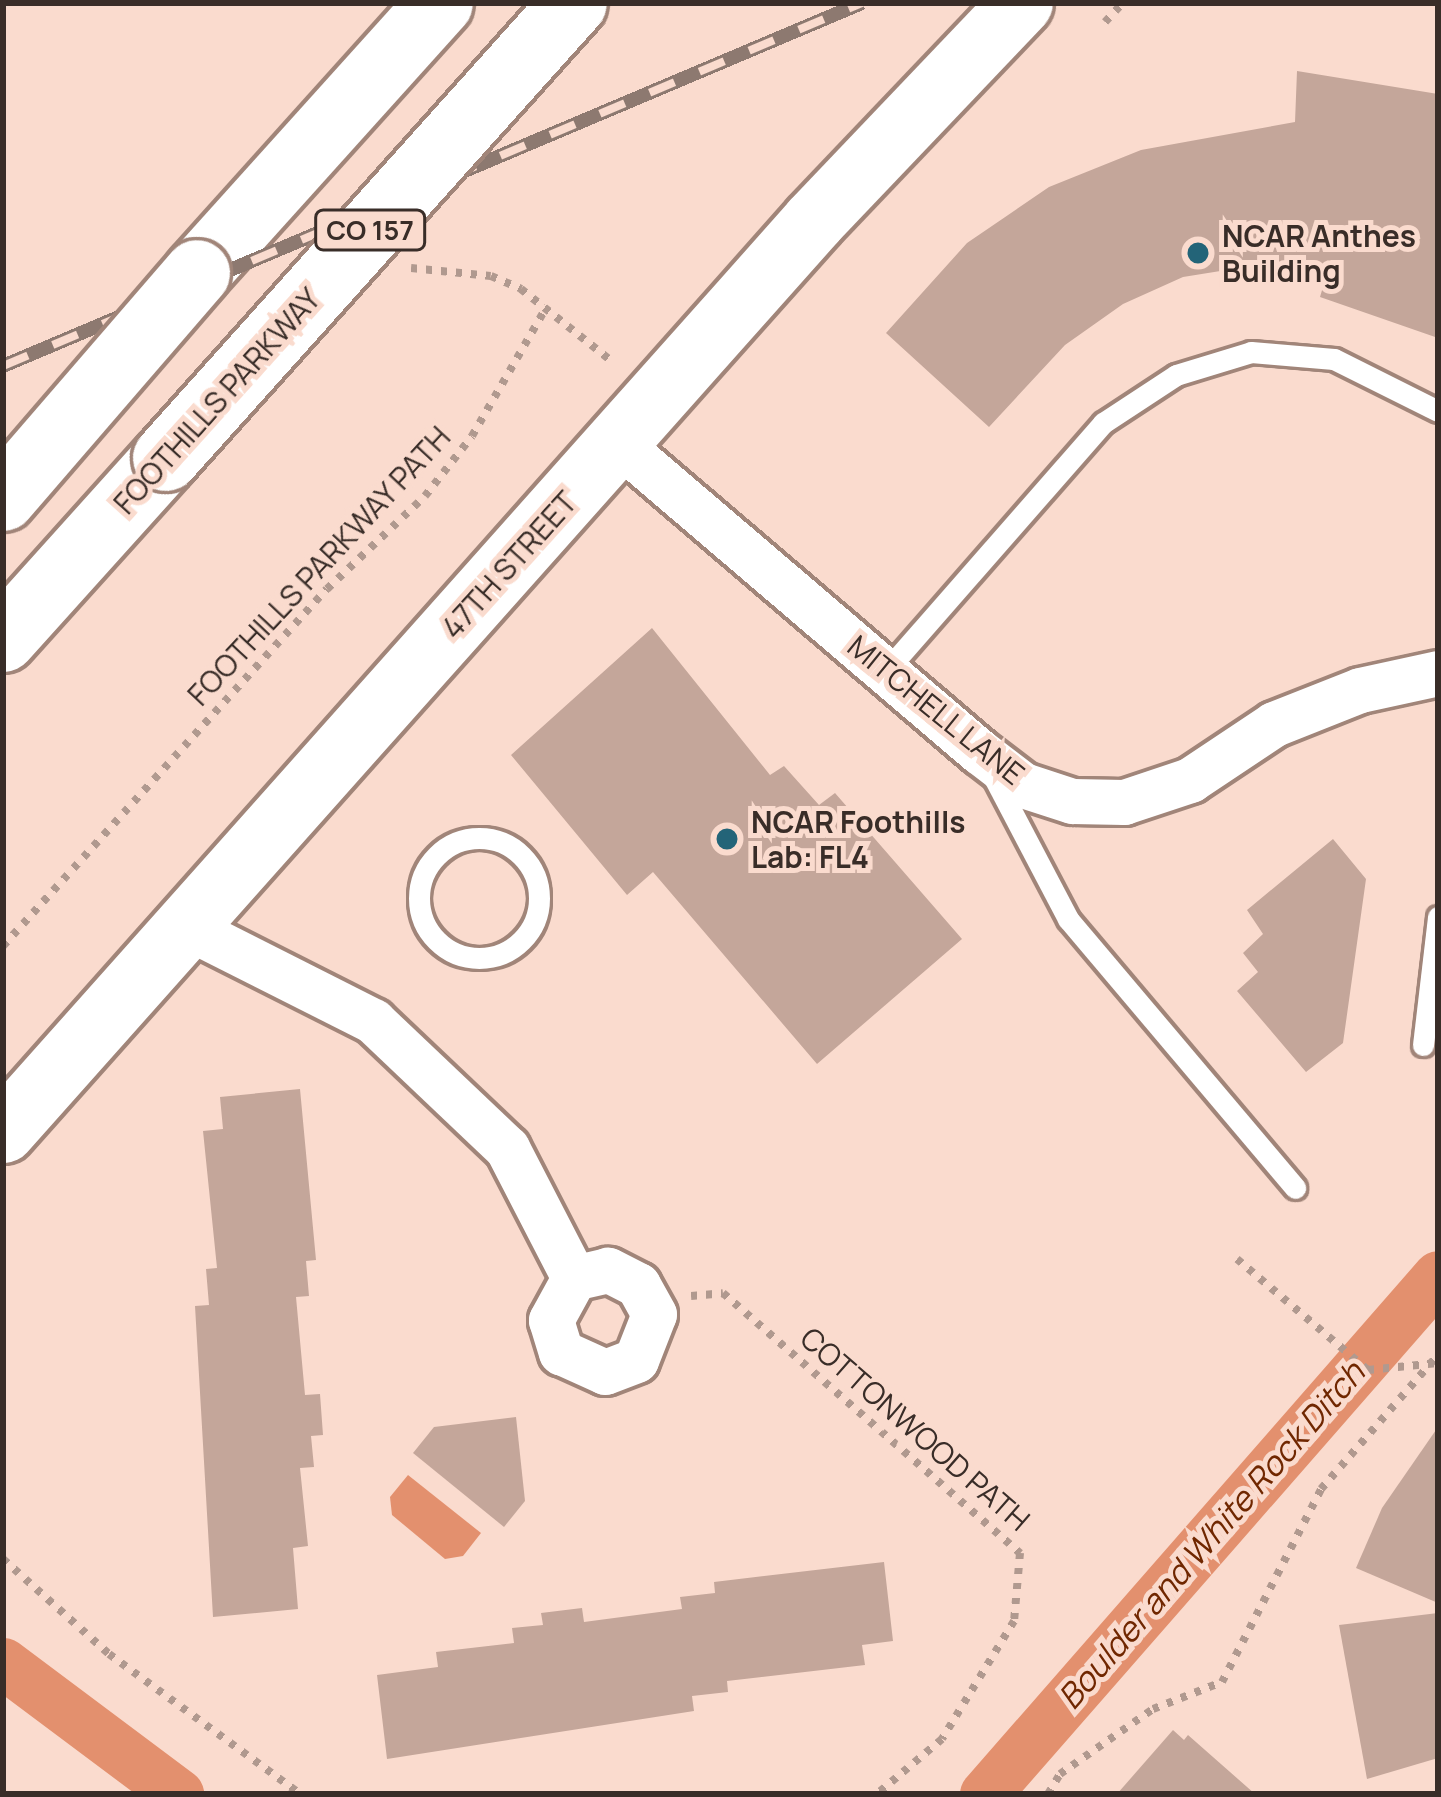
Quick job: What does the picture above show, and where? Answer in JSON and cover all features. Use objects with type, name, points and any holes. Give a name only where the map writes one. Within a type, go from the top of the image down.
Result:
[{"type":"highway","name":"CO 157","points":[[3,498],[440,3]]},
{"type":"highway","name":"FOOTHILLS PARKWAY","points":[[3,639],[574,3]]},
{"type":"street","name":"47TH STREET","points":[[3,1131],[814,220],[1021,3]]},
{"type":"street","name":"MITCHELL LANE","points":[[618,443],[980,752],[1023,784],[1072,801],[1124,802],[1190,780],[1274,724],[1360,690],[1438,673]]},
{"type":"street","points":[[185,926],[373,1021],[507,1148],[574,1277]]},
{"type":"street","points":[[608,1270],[648,1299],[654,1315],[647,1347],[622,1369],[589,1370],[561,1352],[551,1320],[574,1277],[608,1270]]},
{"type":"lane","points":[[885,672],[1103,423],[1176,375],[1250,352],[1334,359],[1438,411]]},
{"type":"lane","points":[[980,752],[1068,919],[1295,1188]]},
{"type":"lane","points":[[495,840],[527,861],[536,878],[537,916],[515,947],[499,955],[446,948],[423,920],[428,866],[457,842],[495,840]]},
{"type":"lane","points":[[1423,1045],[1438,917]]},
{"type":"path","points":[[1106,22],[1123,3]]},
{"type":"path","points":[[411,268],[491,276],[547,307],[614,363]]},
{"type":"path","name":"FOOTHILLS PARKWAY PATH","points":[[3,946],[327,589],[425,496],[472,436],[547,307]]},
{"type":"path","points":[[1237,1259],[1368,1370],[1436,1360]]},
{"type":"path","name":"COTTONWOOD PATH","points":[[648,1299],[723,1293],[1020,1553],[1014,1621],[943,1739],[877,1794]]},
{"type":"path","points":[[1048,1794],[1060,1774],[1153,1709],[1222,1682],[1322,1490],[1436,1360]]},
{"type":"path","points":[[3,1559],[109,1654],[300,1794]]},
{"type":"shaded area","points":[[408,1475],[481,1533],[463,1556],[445,1559],[392,1515],[390,1497]]},
{"type":"building","name":"NCAR Anthes Building","points":[[1297,71],[1438,94],[1438,338],[1320,297],[1327,273],[1264,264],[1183,277],[1123,304],[1065,345],[989,427],[886,333],[967,243],[1049,187],[1141,150],[1295,122]]},
{"type":"building","name":"NCAR Foothills Lab: FL4","points":[[652,628],[770,775],[784,766],[819,805],[835,793],[962,939],[817,1064],[653,872],[627,895],[511,755]]},
{"type":"building","points":[[1333,839],[1366,879],[1343,1043],[1306,1072],[1237,991],[1258,972],[1243,953],[1263,934],[1247,910]]},
{"type":"building","points":[[300,1089],[316,1260],[306,1261],[309,1296],[296,1297],[305,1395],[320,1394],[323,1435],[311,1436],[314,1467],[300,1468],[308,1546],[293,1548],[298,1609],[213,1617],[195,1306],[209,1305],[206,1269],[217,1268],[203,1131],[223,1129],[220,1097]]},
{"type":"building","points":[[516,1417],[525,1501],[504,1527],[413,1453],[434,1427]]},
{"type":"building","points":[[1438,1427],[1438,1603],[1356,1568],[1382,1508]]},
{"type":"building","points":[[884,1562],[893,1641],[862,1645],[865,1665],[727,1681],[728,1692],[692,1696],[694,1711],[387,1759],[377,1675],[438,1667],[436,1652],[514,1643],[512,1628],[543,1625],[541,1613],[582,1608],[584,1622],[682,1609],[680,1597],[715,1593],[714,1582]]},
{"type":"building","points":[[1438,1613],[1438,1758],[1367,1779],[1339,1625]]},
{"type":"building","points":[[1173,1730],[1184,1740],[1188,1735],[1255,1794],[1117,1794]]},
{"type":"waterway","name":"Boulder and White Rock Ditch","points":[[985,1794],[1438,1276]]},
{"type":"waterway","name":"Boulder and White Rock Ditch","points":[[3,1663],[178,1794]]},
{"type":"railway","points":[[3,366],[862,3]]},
{"type":"place","name":"NCAR Anthes Building","points":[[1198,253]]},
{"type":"place","name":"NCAR Foothills Lab: FL4","points":[[727,839]]}]
